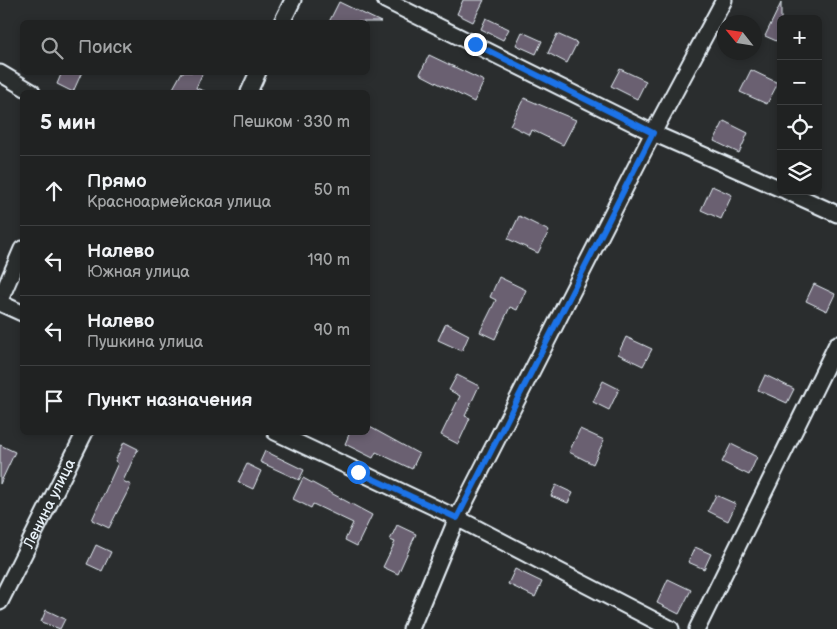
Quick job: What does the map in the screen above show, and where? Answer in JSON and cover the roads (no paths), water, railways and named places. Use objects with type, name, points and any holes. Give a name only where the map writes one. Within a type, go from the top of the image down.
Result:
[{"type":"street","points":[[283,20],[293,0]]},
{"type":"street","points":[[385,0],[653,133],[777,187]]},
{"type":"street","points":[[411,629],[457,518],[653,133],[724,0]]},
{"type":"street","points":[[0,74],[28,90]]},
{"type":"street","points":[[250,90],[257,75]]},
{"type":"street","points":[[795,195],[837,214]]},
{"type":"street","points":[[20,253],[0,302],[20,313]]},
{"type":"street","points":[[697,629],[837,344]]},
{"type":"street","name":"Ленина улица","points":[[0,602],[84,435]]},
{"type":"street","points":[[281,435],[457,518],[671,629]]}]
